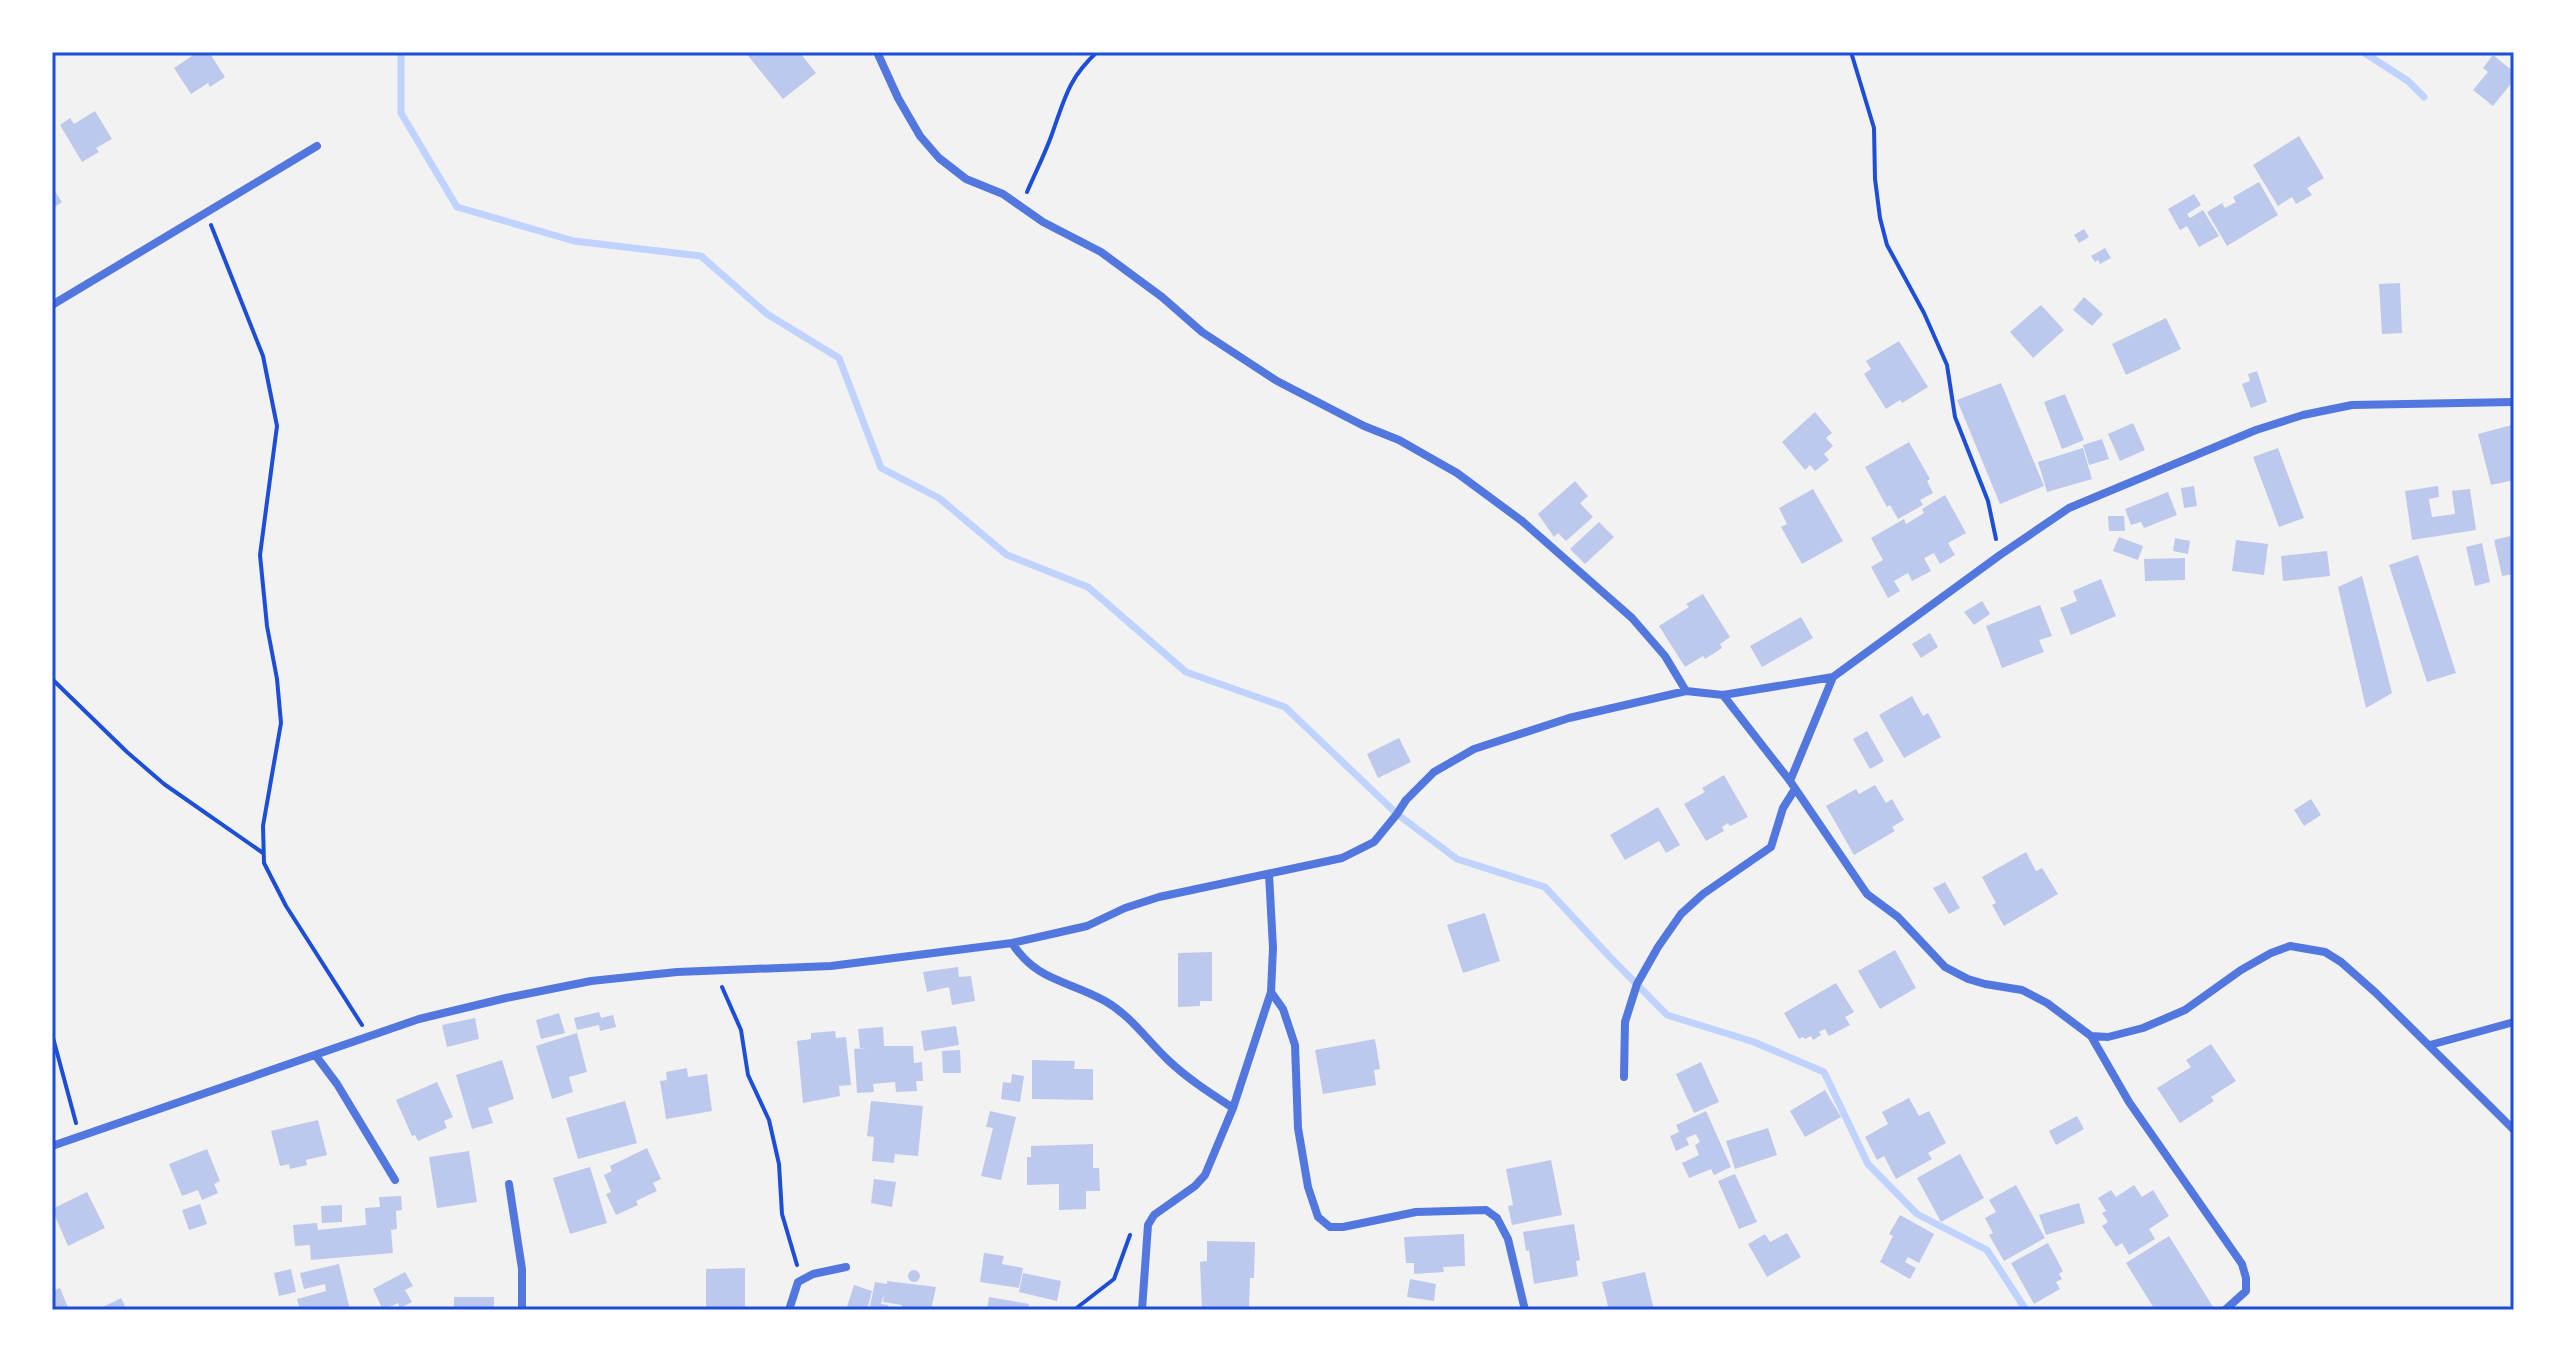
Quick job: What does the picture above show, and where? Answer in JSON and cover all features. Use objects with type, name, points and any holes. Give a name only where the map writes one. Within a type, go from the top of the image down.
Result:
[{"type":"street","points":[[877,52],[920,136],[939,158],[966,179],[1003,194],[1043,222],[1101,252],[1162,297],[1202,332],[1277,381],[1364,426],[1399,440],[1457,473],[1522,521],[1632,618],[1665,656],[1686,691]]},
{"type":"street","points":[[52,305],[317,146]]},
{"type":"street","points":[[52,1146],[419,1019],[563,987],[677,972],[831,966],[1012,943],[1087,926],[1125,908],[1159,897],[1342,858],[1374,842],[1406,800],[1434,772],[1474,749],[1569,718],[1686,691],[1723,695],[1833,677],[2069,508],[2256,430],[2303,415],[2352,405],[2514,402]]},
{"type":"street","points":[[1624,1077],[1625,1022],[1637,984],[1681,914],[1703,894],[1771,847],[1833,677]]},
{"type":"street","points":[[1723,695],[1792,785],[1867,894],[1898,917],[1945,967],[1976,981],[2022,990],[2047,1003],[2091,1036],[2129,1102],[2242,1264],[2246,1291],[2225,1310]]},
{"type":"street","points":[[1142,1310],[1148,1225],[1154,1215],[1195,1186],[1205,1175],[1233,1108],[1271,992],[1273,948],[1269,874]]},
{"type":"street","points":[[1012,943],[1024,961],[1042,974],[1108,1002],[1142,1031],[1167,1059],[1233,1108]]},
{"type":"street","points":[[2091,1036],[2108,1037],[2143,1028],[2185,1010],[2241,970],[2290,946],[2325,952],[2341,962],[2430,1045],[2514,1130]]},
{"type":"street","points":[[1271,992],[1283,1009],[1295,1045],[1298,1128],[1308,1187],[1318,1217],[1330,1227],[1343,1227],[1416,1212],[1486,1210],[1497,1218],[1508,1239],[1525,1310]]},
{"type":"street","points":[[2430,1045],[2514,1022]]},
{"type":"street","points":[[316,1056],[345,1095],[395,1180]]},
{"type":"street","points":[[509,1184],[522,1269],[522,1310]]},
{"type":"street","points":[[789,1310],[798,1282],[813,1274],[846,1267]]},
{"type":"path","points":[[1021,205],[1052,134],[1066,92],[1084,64],[1097,52]]},
{"type":"path","points":[[1851,52],[1874,128],[1877,197],[1887,245],[1924,313],[1947,365],[1955,417],[1988,501],[2000,555]]},
{"type":"path","points":[[206,213],[263,356],[277,426],[260,555],[281,723],[265,816],[263,853],[267,872],[286,906],[369,1037]]},
{"type":"path","points":[[52,679],[164,784],[263,853]]},
{"type":"path","points":[[52,936],[52,952]]},
{"type":"path","points":[[713,971],[741,1030],[748,1075],[769,1120],[779,1164],[782,1214],[797,1258],[798,1282]]},
{"type":"path","points":[[52,1034],[80,1137]]},
{"type":"path","points":[[1074,1310],[1114,1279],[1127,1240],[1135,1228],[1148,1225]]},
{"type":"building","points":[[198,52],[209,52],[225,77],[191,94],[174,68]]},
{"type":"building","points":[[745,52],[803,52],[801,54],[816,73],[783,99]]},
{"type":"building","points":[[2493,55],[2514,72],[2514,80],[2493,106],[2473,90],[2488,72],[2483,68]]},
{"type":"building","points":[[95,111],[112,139],[96,148],[99,152],[82,162],[60,125],[70,118],[74,124]]},
{"type":"building","points":[[2299,136],[2324,178],[2307,188],[2312,195],[2296,204],[2292,197],[2278,206],[2253,165]]},
{"type":"building","points":[[2259,182],[2278,215],[2227,246],[2207,212],[2222,203],[2225,208],[2236,202],[2233,197]]},
{"type":"building","points":[[52,187],[62,202],[52,209]]},
{"type":"building","points":[[2194,194],[2201,205],[2187,214],[2190,218],[2203,210],[2219,236],[2199,247],[2187,226],[2180,230],[2168,209]]},
{"type":"building","points":[[2084,229],[2089,237],[2079,243],[2074,235]]},
{"type":"building","points":[[2105,248],[2111,258],[2100,264],[2098,260],[2095,262],[2091,256]]},
{"type":"building","points":[[2400,283],[2402,333],[2382,334],[2379,284]]},
{"type":"building","points":[[2084,297],[2103,314],[2092,326],[2073,310]]},
{"type":"building","points":[[2041,305],[2064,330],[2033,358],[2010,332]]},
{"type":"building","points":[[2166,318],[2181,349],[2126,375],[2112,344]]},
{"type":"building","points":[[1899,341],[1928,387],[1886,409],[1864,374],[1871,369],[1866,361]]},
{"type":"building","points":[[2257,371],[2267,402],[2251,408],[2242,384],[2250,381],[2248,374]]},
{"type":"building","points":[[2001,383],[2044,486],[2000,504],[1957,400]]},
{"type":"building","points":[[2065,394],[2084,440],[2062,449],[2044,402]]},
{"type":"building","points":[[1815,412],[1832,433],[1826,438],[1833,446],[1824,454],[1829,460],[1815,471],[1810,465],[1805,470],[1782,442]]},
{"type":"building","points":[[2133,423],[2145,450],[2120,461],[2108,434]]},
{"type":"building","points":[[2512,425],[2514,480],[2491,485],[2478,434]]},
{"type":"building","points":[[2102,439],[2109,459],[2089,465],[2083,445]]},
{"type":"building","points":[[1909,442],[1930,479],[1927,481],[1933,493],[1920,500],[1923,505],[1898,519],[1890,505],[1887,507],[1865,467]]},
{"type":"building","points":[[2083,448],[2092,479],[2047,492],[2038,462]]},
{"type":"building","points":[[2278,448],[2304,518],[2279,527],[2253,457]]},
{"type":"building","points":[[1575,481],[1588,496],[1580,503],[1593,517],[1566,541],[1558,533],[1554,537],[1538,514]]},
{"type":"building","points":[[2194,486],[2197,506],[2184,508],[2181,488]]},
{"type":"building","points":[[2438,486],[2439,497],[2429,499],[2432,517],[2455,514],[2452,491],[2470,489],[2476,530],[2412,540],[2405,491]]},
{"type":"building","points":[[1813,489],[1843,541],[1802,564],[1781,527],[1787,524],[1779,508]]},
{"type":"building","points":[[2168,492],[2177,515],[2144,528],[2141,522],[2131,525],[2125,509]]},
{"type":"building","points":[[1945,495],[1966,533],[1948,543],[1955,555],[1940,564],[1934,553],[1924,558],[1931,571],[1912,581],[1908,573],[1894,581],[1900,591],[1888,598],[1871,567],[1883,560],[1871,538],[1904,519],[1906,524],[1924,513],[1922,509]]},
{"type":"building","points":[[2108,516],[2124,516],[2125,531],[2109,531]]},
{"type":"building","points":[[1599,522],[1614,537],[1585,564],[1570,549]]},
{"type":"building","points":[[2510,536],[2514,550],[2514,574],[2502,576],[2494,540]]},
{"type":"building","points":[[2119,537],[2143,546],[2138,560],[2113,551]]},
{"type":"building","points":[[2175,538],[2190,541],[2188,554],[2173,551]]},
{"type":"building","points":[[2236,540],[2268,544],[2264,575],[2232,571]]},
{"type":"building","points":[[2482,543],[2490,582],[2475,586],[2466,547]]},
{"type":"building","points":[[2327,551],[2330,576],[2283,581],[2281,556]]},
{"type":"building","points":[[2418,555],[2456,673],[2427,682],[2389,565]]},
{"type":"building","points":[[2185,558],[2185,580],[2145,581],[2144,559]]},
{"type":"building","points":[[2362,576],[2392,693],[2366,708],[2338,587]]},
{"type":"building","points":[[2101,579],[2116,616],[2071,635],[2060,608],[2077,601],[2073,591]]},
{"type":"building","points":[[1703,594],[1730,637],[1720,644],[1722,648],[1685,667],[1659,626]]},
{"type":"building","points":[[1982,601],[1990,614],[1974,625],[1964,612]]},
{"type":"building","points":[[2040,605],[2052,636],[2039,640],[2044,652],[2002,668],[1986,626]]},
{"type":"building","points":[[1801,617],[1813,638],[1762,667],[1750,646]]},
{"type":"building","points":[[1930,633],[1938,647],[1921,658],[1912,644]]},
{"type":"building","points":[[1912,696],[1923,716],[1928,713],[1941,737],[1904,758],[1879,715]]},
{"type":"building","points":[[1867,731],[1884,761],[1870,769],[1853,739]]},
{"type":"building","points":[[1399,738],[1411,762],[1378,778],[1367,754]]},
{"type":"building","points":[[1724,775],[1748,817],[1730,826],[1728,823],[1722,827],[1724,831],[1706,841],[1684,804],[1705,792],[1702,788]]},
{"type":"building","points":[[1875,785],[1886,803],[1892,799],[1904,820],[1892,827],[1895,831],[1854,855],[1826,806],[1856,789],[1859,794]]},
{"type":"building","points":[[2311,799],[2321,815],[2304,826],[2294,810]]},
{"type":"building","points":[[1658,807],[1680,845],[1666,853],[1659,841],[1625,860],[1610,835]]},
{"type":"building","points":[[2026,852],[2036,871],[2042,868],[2058,894],[2004,926],[1982,877]]},
{"type":"building","points":[[1945,882],[1960,908],[1949,914],[1933,888]]},
{"type":"building","points":[[1485,913],[1500,961],[1463,973],[1447,925]]},
{"type":"building","points":[[1895,950],[1916,988],[1880,1009],[1858,971]]},
{"type":"building","points":[[1212,952],[1212,1001],[1200,1001],[1200,1006],[1178,1007],[1178,953]]},
{"type":"building","points":[[958,967],[959,977],[971,976],[975,1001],[952,1005],[949,987],[927,992],[923,972]]},
{"type":"building","points":[[1836,983],[1854,1012],[1845,1017],[1850,1025],[1829,1036],[1825,1029],[1813,1040],[1811,1036],[1799,1039],[1784,1013]]},
{"type":"building","points":[[599,1012],[601,1018],[613,1015],[616,1027],[600,1031],[599,1025],[577,1030],[574,1018]]},
{"type":"building","points":[[559,1013],[565,1033],[541,1039],[536,1020]]},
{"type":"building","points":[[475,1018],[479,1039],[447,1047],[442,1025]]},
{"type":"building","points":[[956,1026],[959,1045],[924,1051],[921,1031]]},
{"type":"building","points":[[883,1027],[884,1046],[913,1046],[914,1063],[922,1062],[923,1081],[916,1081],[917,1091],[896,1092],[895,1082],[873,1084],[874,1092],[857,1093],[854,1049],[866,1048],[860,1048],[858,1029]]},
{"type":"building","points":[[835,1031],[836,1038],[846,1037],[851,1085],[839,1086],[840,1096],[803,1103],[797,1041],[811,1039],[811,1033]]},
{"type":"building","points":[[577,1033],[587,1072],[569,1077],[573,1092],[552,1099],[536,1046]]},
{"type":"building","points":[[1375,1039],[1380,1069],[1374,1070],[1376,1085],[1323,1094],[1315,1050]]},
{"type":"building","points":[[2211,1044],[2236,1081],[2211,1097],[2214,1101],[2180,1123],[2157,1088],[2191,1067],[2186,1060]]},
{"type":"building","points":[[960,1050],[961,1073],[943,1073],[942,1051]]},
{"type":"building","points":[[502,1060],[514,1099],[488,1108],[493,1123],[472,1129],[456,1075]]},
{"type":"building","points":[[1032,1060],[1075,1061],[1074,1069],[1093,1069],[1093,1100],[1032,1099]]},
{"type":"building","points":[[1701,1062],[1719,1102],[1694,1113],[1676,1074]]},
{"type":"building","points":[[687,1068],[688,1077],[707,1074],[712,1111],[666,1119],[660,1081],[667,1080],[666,1072]]},
{"type":"building","points":[[1012,1074],[1024,1076],[1020,1102],[1001,1099],[1003,1082],[1011,1083]]},
{"type":"building","points":[[437,1082],[453,1117],[444,1121],[447,1128],[418,1141],[415,1135],[412,1136],[396,1100]]},
{"type":"building","points":[[1825,1090],[1841,1117],[1805,1137],[1790,1111]]},
{"type":"building","points":[[1909,1098],[1919,1116],[1929,1111],[1946,1143],[1928,1153],[1932,1159],[1896,1179],[1884,1156],[1877,1160],[1865,1137],[1888,1124],[1882,1112]]},
{"type":"building","points":[[625,1101],[637,1143],[578,1159],[566,1118]]},
{"type":"building","points":[[871,1101],[923,1106],[918,1156],[895,1154],[894,1163],[872,1161],[874,1137],[867,1136]]},
{"type":"building","points":[[990,1111],[1016,1117],[1001,1180],[981,1176],[993,1128],[986,1127]]},
{"type":"building","points":[[1706,1111],[1731,1167],[1714,1175],[1711,1169],[1689,1178],[1682,1163],[1699,1155],[1695,1145],[1700,1142],[1696,1134],[1686,1138],[1689,1145],[1676,1151],[1670,1136],[1679,1132],[1676,1125]]},
{"type":"building","points":[[2077,1116],[2084,1129],[2056,1145],[2049,1131]]},
{"type":"building","points":[[318,1120],[327,1155],[306,1160],[307,1165],[290,1169],[289,1164],[280,1166],[271,1131]]},
{"type":"building","points":[[1768,1128],[1777,1155],[1735,1169],[1726,1141]]},
{"type":"building","points":[[1093,1144],[1093,1168],[1099,1168],[1100,1191],[1086,1191],[1086,1209],[1059,1210],[1059,1184],[1027,1185],[1027,1157],[1031,1157],[1031,1146]]},
{"type":"building","points":[[647,1148],[661,1179],[653,1183],[657,1191],[636,1201],[638,1205],[616,1215],[606,1194],[611,1192],[604,1175],[612,1171],[610,1166]]},
{"type":"building","points":[[207,1149],[220,1181],[214,1184],[218,1193],[202,1200],[198,1190],[182,1196],[169,1164]]},
{"type":"building","points":[[469,1151],[477,1202],[437,1208],[429,1157]]},
{"type":"building","points":[[1960,1154],[1984,1198],[1941,1222],[1917,1178]]},
{"type":"building","points":[[1551,1160],[1562,1215],[1512,1225],[1508,1206],[1513,1205],[1506,1169]]},
{"type":"building","points":[[590,1167],[607,1223],[570,1234],[553,1178]]},
{"type":"building","points":[[1735,1174],[1757,1222],[1739,1229],[1718,1181]]},
{"type":"building","points":[[874,1179],[896,1182],[892,1207],[871,1203]]},
{"type":"building","points":[[2016,1185],[2045,1238],[2004,1261],[1989,1235],[1993,1233],[1985,1218],[1996,1212],[1989,1200]]},
{"type":"building","points":[[2134,1185],[2142,1197],[2153,1190],[2169,1216],[2149,1229],[2155,1239],[2129,1255],[2122,1243],[2116,1247],[2102,1226],[2108,1222],[2098,1198],[2111,1190],[2116,1197]]},
{"type":"building","points":[[87,1192],[105,1228],[68,1246],[52,1209]]},
{"type":"building","points":[[401,1196],[402,1210],[396,1211],[397,1229],[391,1230],[393,1253],[311,1260],[310,1245],[295,1246],[293,1225],[317,1223],[318,1230],[366,1225],[365,1208],[380,1207],[379,1197]]},
{"type":"building","points":[[2079,1203],[2085,1223],[2046,1235],[2039,1215]]},
{"type":"building","points":[[200,1204],[207,1224],[189,1230],[182,1210]]},
{"type":"building","points":[[342,1205],[342,1222],[322,1223],[321,1206]]},
{"type":"building","points":[[1900,1215],[1934,1234],[1919,1263],[1908,1257],[1905,1262],[1916,1268],[1910,1279],[1880,1262],[1893,1236],[1889,1234]]},
{"type":"building","points":[[1574,1224],[1580,1260],[1576,1261],[1578,1276],[1534,1284],[1523,1232]]},
{"type":"building","points":[[1787,1233],[1801,1257],[1767,1277],[1748,1244],[1765,1234],[1770,1242]]},
{"type":"building","points":[[1464,1234],[1465,1266],[1443,1267],[1444,1272],[1414,1274],[1414,1263],[1406,1263],[1404,1237]]},
{"type":"building","points":[[2169,1236],[2215,1310],[2155,1310],[2126,1263]]},
{"type":"building","points":[[1207,1241],[1255,1242],[1249,1310],[1202,1310],[1200,1262],[1207,1261]]},
{"type":"building","points":[[2048,1243],[2063,1271],[2059,1274],[2062,1279],[2056,1282],[2060,1289],[2034,1304],[2011,1263]]},
{"type":"building","points":[[984,1253],[1004,1256],[1002,1264],[1023,1268],[1019,1288],[980,1282]]},
{"type":"building","points":[[339,1264],[350,1310],[300,1310],[297,1299],[326,1291],[325,1284],[304,1289],[300,1273]]},
{"type":"building","points":[[745,1268],[745,1310],[706,1310],[706,1269]]},
{"type":"building","points":[[291,1269],[296,1292],[279,1296],[274,1273]]},
{"type":"building","points":[[909,1271],[919,1271],[919,1281],[909,1281]]},
{"type":"building","points":[[405,1272],[413,1286],[405,1290],[412,1302],[400,1308],[398,1303],[383,1310],[373,1289]]},
{"type":"building","points":[[1645,1272],[1654,1310],[1609,1310],[1602,1282]]},
{"type":"building","points":[[1023,1273],[1061,1281],[1057,1301],[1019,1292]]},
{"type":"building","points":[[1410,1279],[1436,1284],[1434,1301],[1407,1297]]},
{"type":"building","points":[[887,1281],[936,1287],[931,1310],[901,1310],[902,1305],[883,1302],[884,1294],[881,1304],[888,1305],[887,1310],[869,1310],[875,1282],[887,1284]]},
{"type":"building","points":[[854,1285],[872,1291],[867,1310],[846,1310]]},
{"type":"building","points":[[60,1288],[69,1310],[52,1310],[52,1291]]},
{"type":"building","points":[[454,1297],[494,1297],[494,1310],[454,1310]]},
{"type":"building","points":[[989,1297],[1029,1304],[1027,1310],[987,1310]]},
{"type":"building","points":[[121,1298],[127,1310],[97,1310]]},
{"type":"waterway","points":[[401,52],[401,113],[457,207],[574,241],[701,256],[767,314],[839,358],[881,468],[939,498],[1007,555],[1088,587],[1186,672],[1285,707],[1397,814],[1457,859],[1545,887],[1667,1015],[1754,1042],[1824,1072],[1868,1164],[1917,1214],[1987,1250],[2026,1310]]},
{"type":"waterway","points":[[2363,52],[2408,81],[2424,97]]}]
